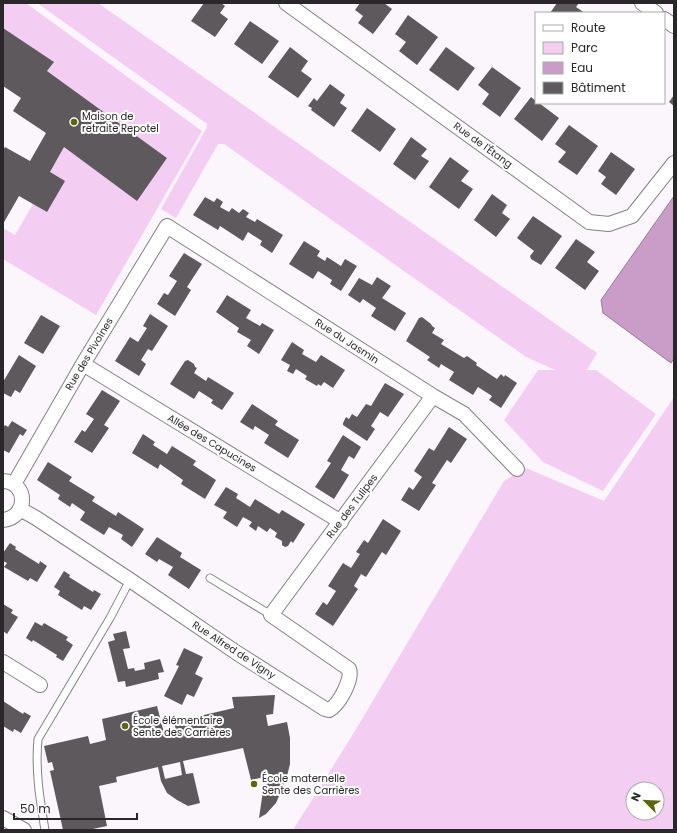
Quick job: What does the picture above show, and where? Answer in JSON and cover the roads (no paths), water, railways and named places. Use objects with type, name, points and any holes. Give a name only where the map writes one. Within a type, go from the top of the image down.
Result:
[{"type":"street","name":"Rue de l'Étang","points":[[286,3],[589,222],[609,224],[632,216],[674,163]]},
{"type":"street","points":[[642,3],[655,12]]},
{"type":"street","points":[[665,20],[674,26]]},
{"type":"street","name":"Rue des Pivoines","points":[[8,482],[83,364],[167,226]]},
{"type":"street","name":"Rue du Jasmin","points":[[167,226],[464,414],[517,469]]},
{"type":"street","name":"Allée des Capucines","points":[[83,364],[341,522]]},
{"type":"street","name":"Rue des Tulipes","points":[[271,615],[434,396]]},
{"type":"street","points":[[3,520],[9,519],[16,515],[22,502],[22,496],[19,489],[8,482]]},
{"type":"street","name":"Rue Alfred de Vigny","points":[[20,509],[130,580],[237,653],[325,709],[329,710],[333,708],[338,703],[350,678],[351,673],[349,669],[271,615]]},
{"type":"street","points":[[3,662],[40,685]]},
{"type":"street","points":[[3,818],[24,830]]},
{"type":"lane","points":[[210,578],[271,615]]},
{"type":"lane","points":[[45,830],[37,781],[38,740],[110,618],[130,580]]},
{"type":"water","points":[[674,196],[674,358],[671,363],[603,313],[601,300]]},
{"type":"place","name":"Maison de retraite Repotel","points":[[74,122]]},
{"type":"place","name":"École élémentaire Sente des Carrières","points":[[125,726]]},
{"type":"place","name":"École maternelle Sente des Carrières","points":[[254,784]]}]
